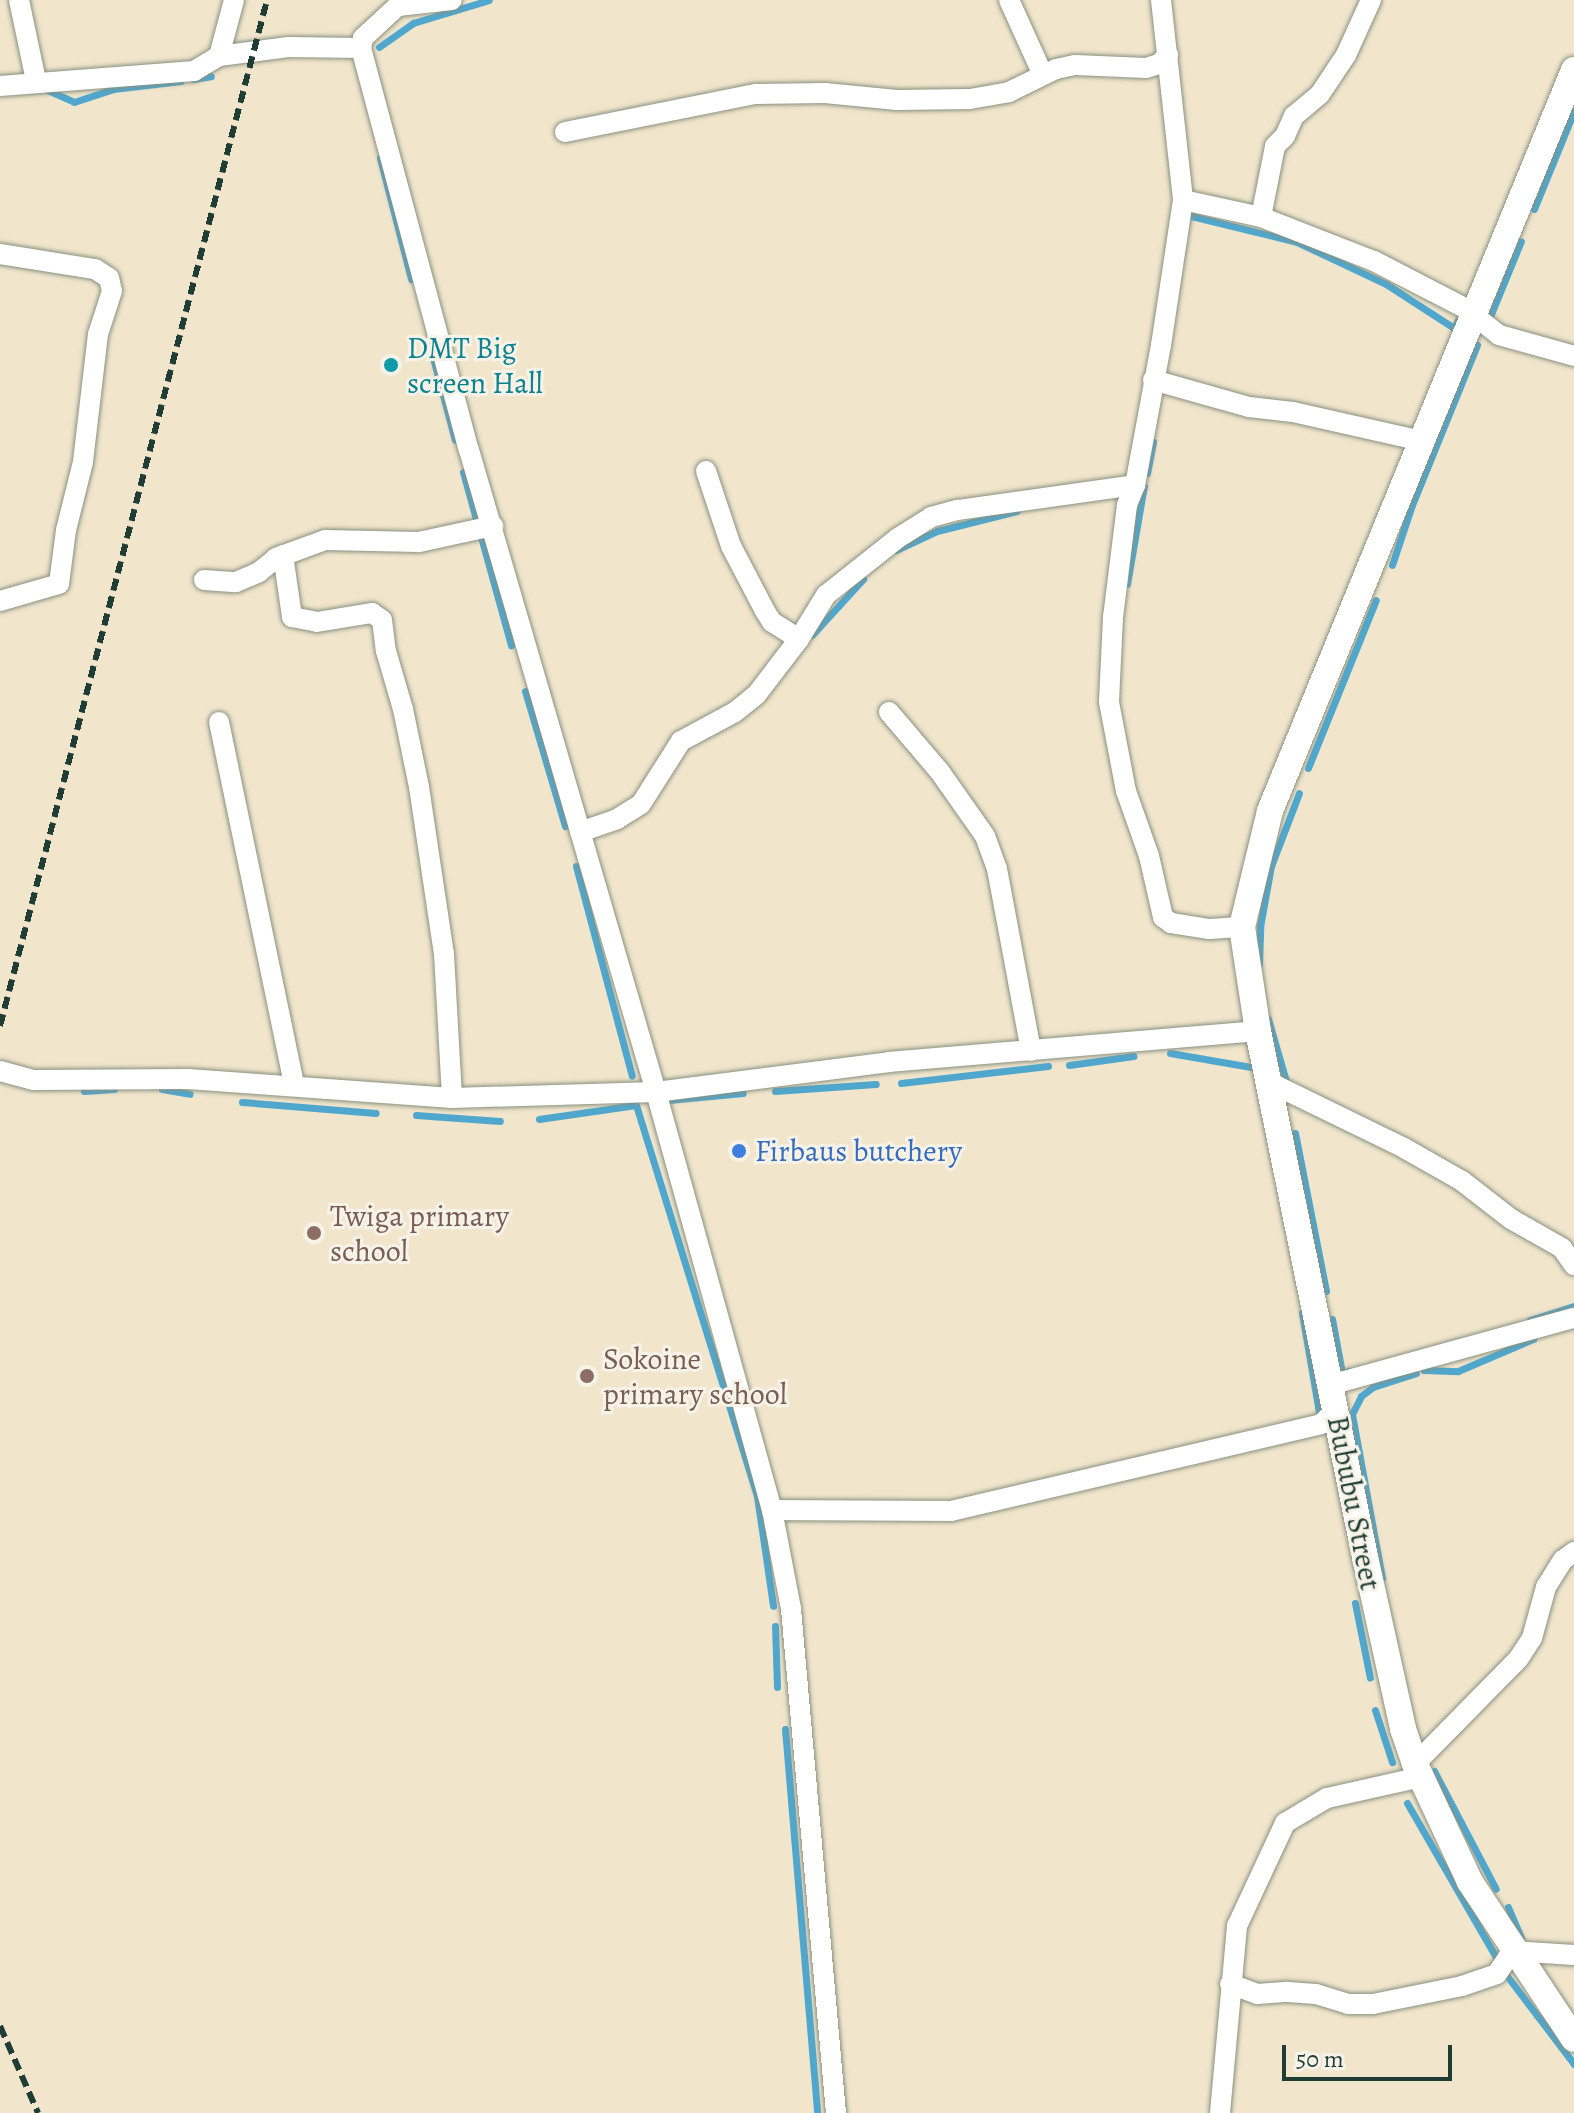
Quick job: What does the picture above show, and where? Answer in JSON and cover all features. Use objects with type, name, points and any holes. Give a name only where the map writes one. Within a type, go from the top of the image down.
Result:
[{"type":"street","points":[[19,0],[36,81]]},
{"type":"street","points":[[219,56],[234,0]]},
{"type":"street","points":[[452,0],[401,3],[363,38],[361,48],[772,1510],[791,1609],[836,2113]]},
{"type":"street","points":[[1009,0],[1043,75]]},
{"type":"street","points":[[1161,0],[1183,200],[1135,485],[1127,505],[1115,603],[1109,702],[1126,791],[1149,856],[1163,917],[1171,923],[1210,929],[1242,927],[1270,811],[1573,76]]},
{"type":"street","points":[[1261,217],[1275,146],[1294,116],[1320,94],[1346,55],[1371,0]]},
{"type":"street","points":[[0,86],[194,71],[219,56],[288,47],[361,48]]},
{"type":"street","points":[[565,132],[756,94],[825,93],[897,100],[970,99],[1009,92],[1043,75],[1075,65],[1146,68],[1159,64],[1168,55]]},
{"type":"street","points":[[1183,200],[1261,217],[1374,261],[1465,308],[1499,335],[1574,356]]},
{"type":"street","points":[[0,254],[95,269],[109,278],[112,291],[98,334],[83,462],[66,530],[59,584],[0,601]]},
{"type":"street","points":[[1153,380],[1249,407],[1293,412],[1422,441]]},
{"type":"street","points":[[706,471],[731,546],[765,611],[772,622],[799,639]]},
{"type":"street","points":[[580,832],[617,819],[641,804],[681,741],[746,703],[799,639],[826,595],[898,538],[931,517],[1004,502],[1135,485]]},
{"type":"street","points":[[204,580],[236,582],[259,572],[283,555],[325,540],[419,542],[493,526]]},
{"type":"street","points":[[283,555],[292,617],[317,622],[372,613],[382,620],[386,651],[403,709],[419,787],[442,939],[452,1098]]},
{"type":"street","points":[[889,712],[940,772],[985,836],[997,869],[1031,1051]]},
{"type":"street","points":[[219,722],[294,1085]]},
{"type":"street","name":"Bububu Street","points":[[1242,927],[1258,1031],[1384,1647],[1418,1771],[1470,1882],[1512,1951],[1574,2039]]},
{"type":"street","points":[[0,1071],[34,1080],[188,1079],[452,1098],[656,1092],[889,1062],[1258,1031]]},
{"type":"street","points":[[1271,1083],[1404,1148],[1462,1181],[1511,1219],[1562,1248],[1574,1265]]},
{"type":"street","points":[[772,1510],[951,1511],[1321,1424],[1333,1398],[1574,1318]]},
{"type":"street","points":[[1220,2113],[1237,1926],[1285,1823],[1327,1798],[1418,1771],[1519,1658],[1532,1638],[1546,1587],[1563,1560],[1574,1552]]},
{"type":"street","points":[[1230,1984],[1257,1994],[1316,1994],[1348,2004],[1373,2004],[1462,1986],[1497,1974],[1512,1951],[1574,1955]]},
{"type":"waterway","points":[[379,47],[413,23],[489,0]]},
{"type":"waterway","points":[[193,79],[211,76]]},
{"type":"waterway","points":[[43,88],[74,102],[113,89],[181,81]]},
{"type":"waterway","points":[[1534,209],[1574,111]]},
{"type":"waterway","points":[[380,158],[411,279]]},
{"type":"waterway","points":[[1186,221],[1187,215],[1297,242],[1386,284],[1454,328],[1458,320]]},
{"type":"waterway","points":[[1489,319],[1521,241]]},
{"type":"waterway","points":[[1392,565],[1412,505],[1477,345]]},
{"type":"waterway","points":[[431,350],[455,440]]},
{"type":"waterway","points":[[1147,473],[1153,442]]},
{"type":"waterway","points":[[463,472],[511,645]]},
{"type":"waterway","points":[[1127,584],[1144,486]]},
{"type":"waterway","points":[[896,550],[937,531],[1017,511]]},
{"type":"waterway","points":[[812,635],[863,579]]},
{"type":"waterway","points":[[1308,768],[1376,600]]},
{"type":"waterway","points":[[525,691],[565,826]]},
{"type":"waterway","points":[[1259,964],[1260,927],[1271,866],[1299,793]]},
{"type":"waterway","points":[[576,866],[632,1076]]},
{"type":"waterway","points":[[1268,1019],[1288,1088]]},
{"type":"waterway","points":[[1170,1053],[1257,1068]]},
{"type":"waterway","points":[[1069,1065],[1133,1056]]},
{"type":"waterway","points":[[901,1083],[1048,1066]]},
{"type":"waterway","points":[[775,1091],[876,1084]]},
{"type":"waterway","points":[[84,1091],[114,1089]]},
{"type":"waterway","points":[[162,1089],[190,1094]]},
{"type":"waterway","points":[[668,1100],[743,1093]]},
{"type":"waterway","points":[[242,1102],[376,1113]]},
{"type":"waterway","points":[[539,1119],[636,1105],[757,1496],[773,1606]]},
{"type":"waterway","points":[[416,1115],[500,1121]]},
{"type":"waterway","points":[[1295,1133],[1326,1291]]},
{"type":"waterway","points":[[1530,1320],[1574,1306]]},
{"type":"waterway","points":[[1302,1313],[1320,1418]]},
{"type":"waterway","points":[[1332,1319],[1342,1373],[1349,1371]]},
{"type":"waterway","points":[[1424,1370],[1458,1371],[1533,1339]]},
{"type":"waterway","points":[[1382,1578],[1352,1414],[1361,1396],[1373,1387],[1416,1373]]},
{"type":"waterway","points":[[1355,1603],[1370,1678]]},
{"type":"waterway","points":[[775,1626],[777,1687]]},
{"type":"waterway","points":[[1375,1710],[1392,1762]]},
{"type":"waterway","points":[[785,1729],[817,2113]]},
{"type":"waterway","points":[[1434,1771],[1496,1889]]},
{"type":"waterway","points":[[1407,1803],[1497,1959]]},
{"type":"waterway","points":[[1508,1907],[1521,1938]]},
{"type":"waterway","points":[[1507,1976],[1574,2064]]},
{"type":"railway","points":[[0,1026],[267,0]]},
{"type":"railway","points":[[0,2026],[38,2113]]},
{"type":"place","name":"DMT Big screen Hall","points":[[391,365]]},
{"type":"place","name":"Firbaus butchery","points":[[739,1151]]},
{"type":"place","name":"Twiga primary school","points":[[314,1233]]},
{"type":"place","name":"Sokoine primary school","points":[[587,1376]]}]
